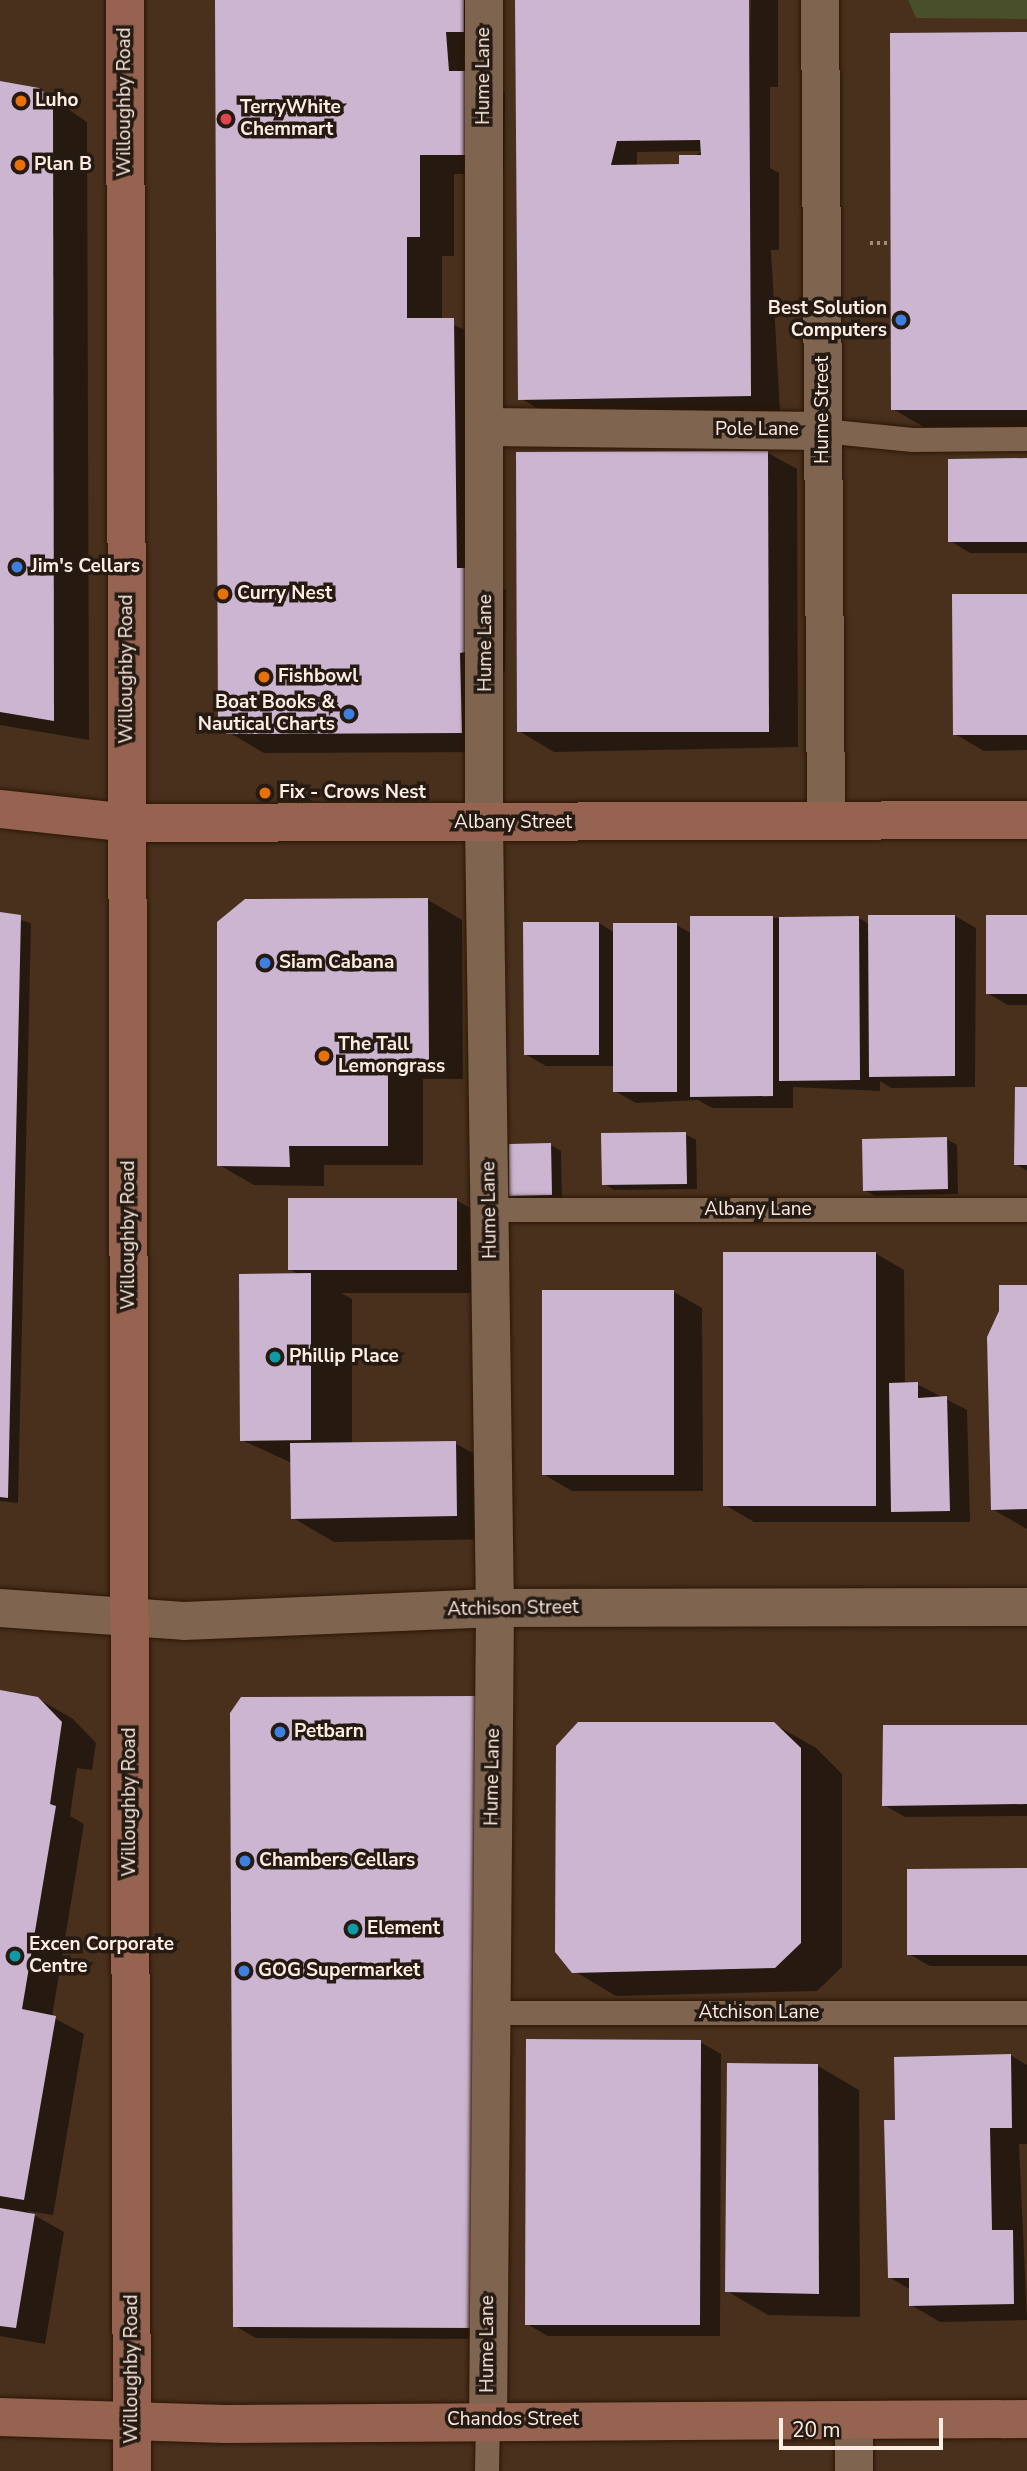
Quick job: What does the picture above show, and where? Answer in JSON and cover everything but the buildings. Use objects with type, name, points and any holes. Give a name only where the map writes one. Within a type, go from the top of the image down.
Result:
[{"type":"street","name":"Willoughby Road","points":[[125,0],[132,2471]]},
{"type":"street","name":"Hume Lane","points":[[484,0],[487,427],[484,823],[495,1608],[488,2419]]},
{"type":"street","name":"Hume Street","points":[[820,0],[826,820]]},
{"type":"street","name":"Pole Lane","points":[[487,427],[823,431]]},
{"type":"street","name":"Albany Street","points":[[0,809],[128,823],[1027,820]]},
{"type":"street","name":"Atchison Street","points":[[0,1608],[130,1620],[495,1608],[1027,1607]]},
{"type":"street","name":"Chandos Street","points":[[0,2417],[131,2423],[1027,2418]]},
{"type":"street","points":[[854,2421],[854,2471]]},
{"type":"lane","name":"Pole Lane","points":[[823,431],[913,440],[1027,439]]},
{"type":"lane","name":"Albany Lane","points":[[490,1210],[1027,1210]]},
{"type":"lane","name":"Atchison Lane","points":[[490,2013],[1027,2013]]},
{"type":"lane","points":[[487,2471],[488,2419]]},
{"type":"green space","points":[[908,0],[1027,0],[1027,19],[916,18]]},
{"type":"place","name":"Luho","points":[[21,101]]},
{"type":"place","name":"TerryWhite Chemmart","points":[[226,119]]},
{"type":"place","name":"Plan B","points":[[20,165]]},
{"type":"place","name":"Best Solution Computers","points":[[901,320]]},
{"type":"place","name":"Jim's Cellars","points":[[17,567]]},
{"type":"place","name":"Curry Nest","points":[[223,594]]},
{"type":"place","name":"Fishbowl","points":[[264,677]]},
{"type":"place","name":"Boat Books & Nautical Charts","points":[[349,714]]},
{"type":"place","name":"Fix - Crows Nest","points":[[265,793]]},
{"type":"place","name":"Siam Cabana","points":[[265,963]]},
{"type":"place","name":"The Tall Lemongrass","points":[[324,1056]]},
{"type":"place","name":"Phillip Place","points":[[275,1357]]},
{"type":"place","name":"Petbarn","points":[[280,1732]]},
{"type":"place","name":"Chambers Cellars","points":[[245,1861]]},
{"type":"place","name":"Element","points":[[353,1929]]},
{"type":"place","name":"Excen Corporate Centre","points":[[15,1956]]},
{"type":"place","name":"GOG Supermarket","points":[[244,1971]]}]
